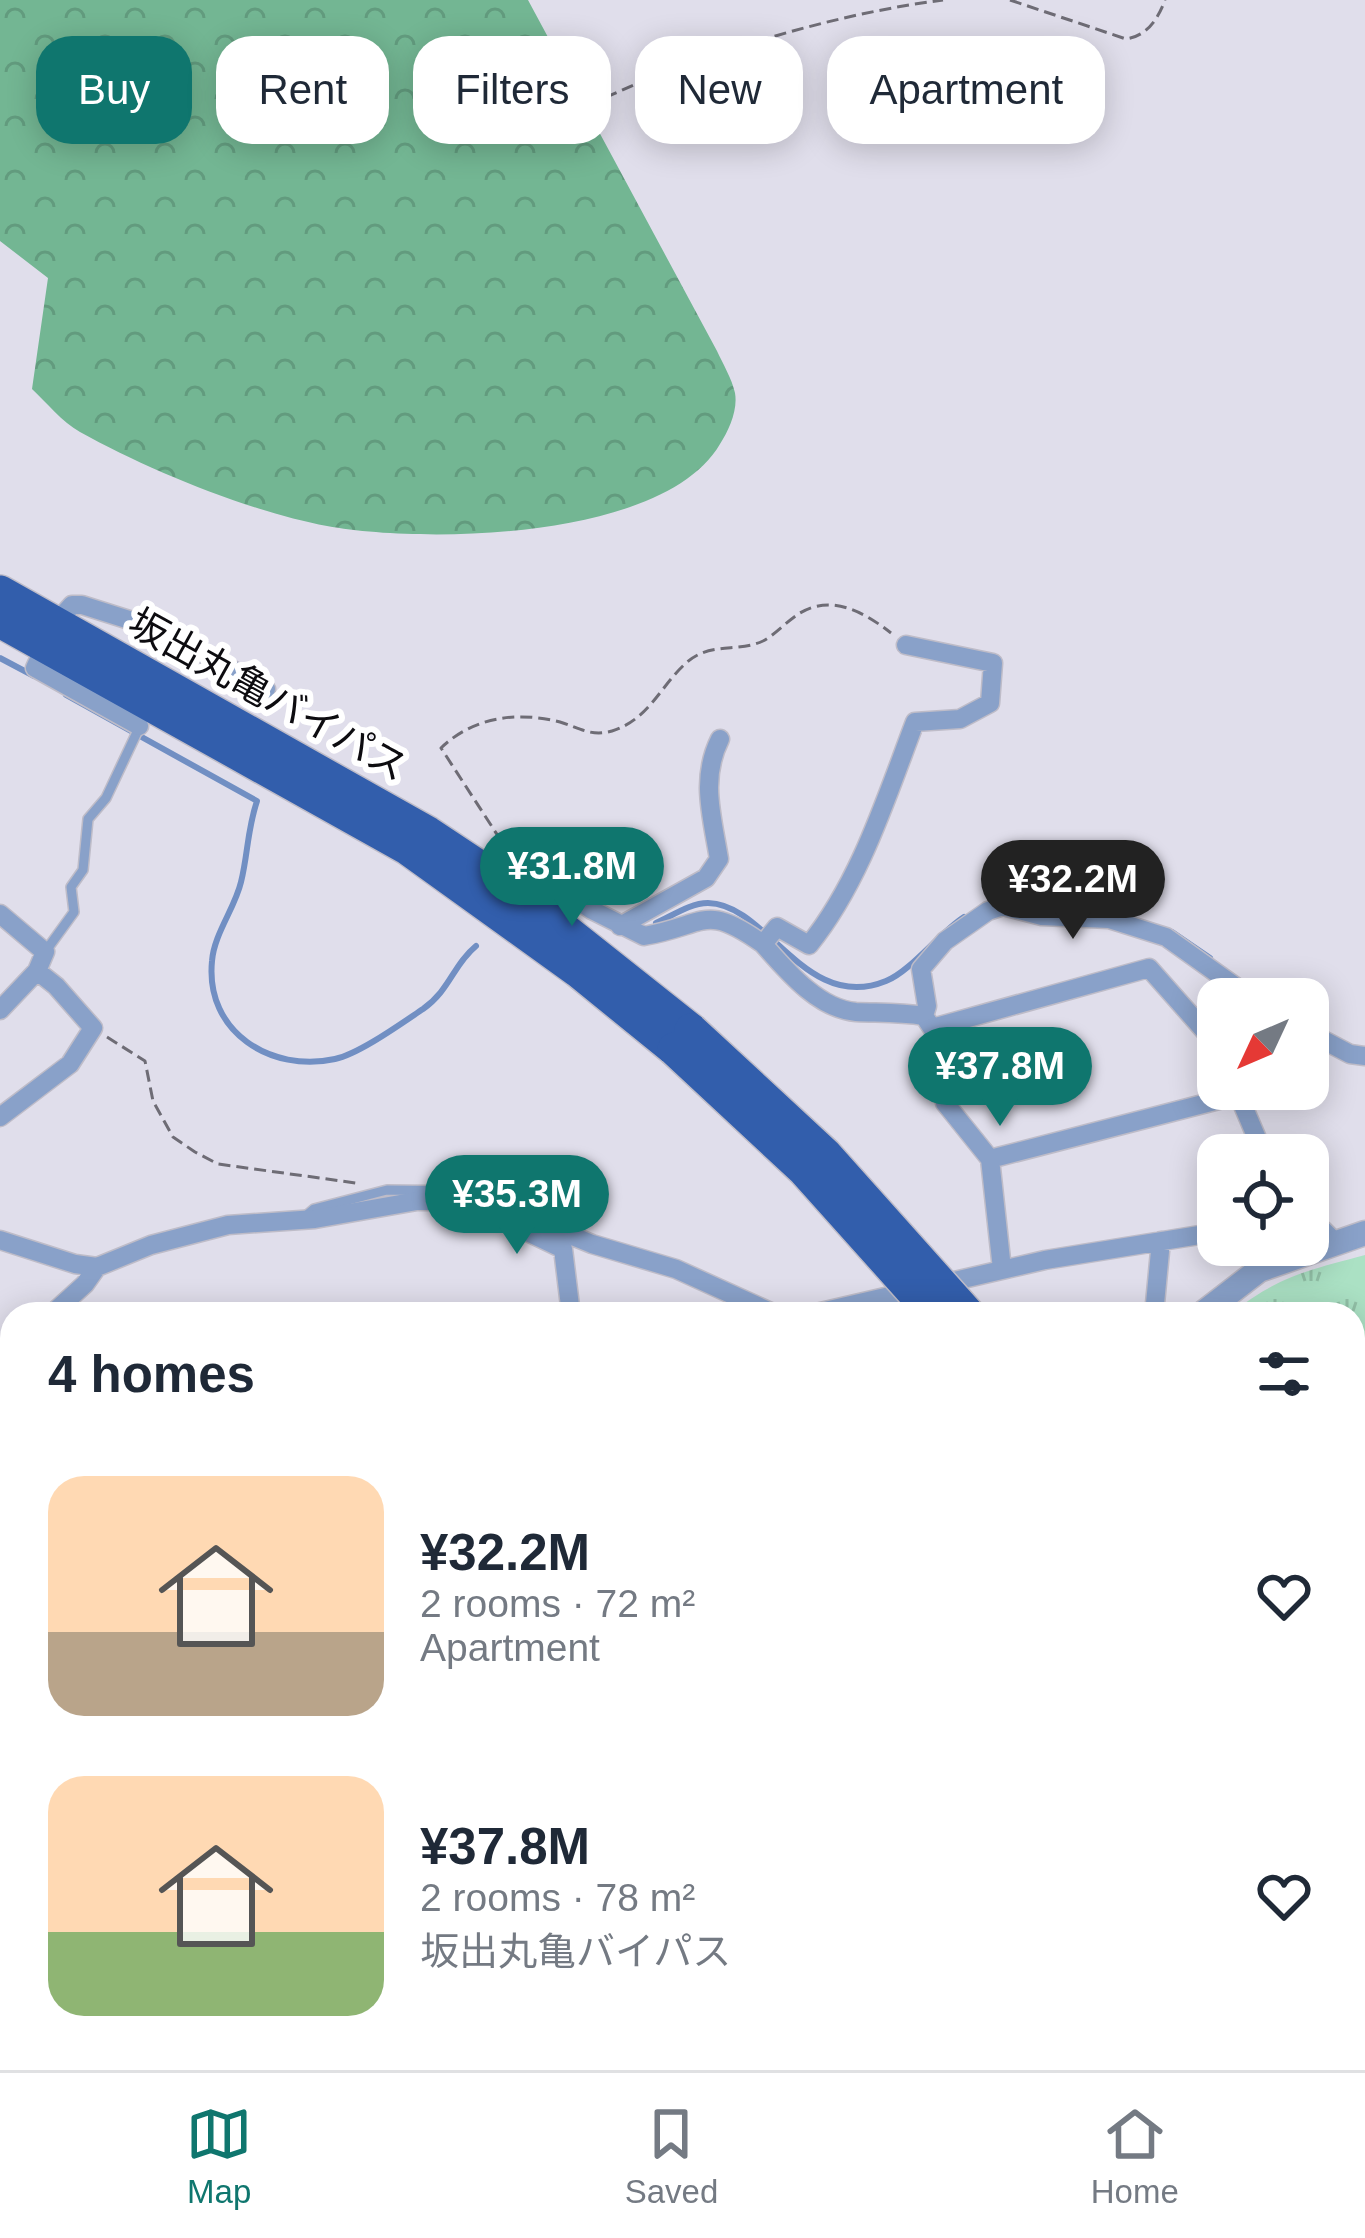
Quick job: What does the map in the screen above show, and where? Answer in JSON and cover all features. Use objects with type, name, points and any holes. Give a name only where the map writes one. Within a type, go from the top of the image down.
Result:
[{"type":"highway","name":"坂出丸亀バイパス","points":[[0,592],[49,635],[406,848],[682,1039],[825,1154],[957,1302]]},
{"type":"highway","name":"坂出丸亀バイパス","points":[[0,621],[49,635],[337,778],[523,883],[682,1039],[922,1302]]},
{"type":"street","points":[[137,732],[43,675],[34,663],[71,605],[164,631],[266,689]]},
{"type":"street","points":[[767,939],[777,927],[809,945],[828,921],[869,837],[915,722],[960,719],[990,703],[993,663],[906,646]]},
{"type":"street","points":[[620,926],[706,878],[718,859],[706,781],[720,739]]},
{"type":"street","points":[[523,883],[534,870],[620,926],[644,936],[710,917],[733,923],[767,939],[791,976],[829,1003],[852,1012],[889,1010],[928,1022],[1149,968],[1197,1022]]},
{"type":"street","points":[[1002,1269],[990,1159],[945,1103],[921,968],[945,940],[1003,906],[1042,916],[1109,919],[1166,937],[1224,978]]},
{"type":"street","points":[[0,914],[93,1028],[70,1064],[0,1117]]},
{"type":"street","points":[[0,1010],[41,961]]},
{"type":"street","points":[[1329,1043],[1365,1056]]},
{"type":"street","points":[[990,1159],[1197,1103]]},
{"type":"street","points":[[0,1240],[97,1267],[152,1245],[229,1225],[299,1220],[418,1201],[482,1201],[592,1244],[676,1269],[749,1302]]},
{"type":"street","points":[[482,1201],[494,1216],[563,1250],[570,1302]]},
{"type":"street","points":[[1218,1302],[1259,1270],[1365,1233]]},
{"type":"street","points":[[874,1302],[1002,1269],[1197,1235]]},
{"type":"street","points":[[1329,1236],[1336,1242]]},
{"type":"street","points":[[1155,1302],[1161,1241]]},
{"type":"street","points":[[1258,1266],[1259,1270]]},
{"type":"street","points":[[65,1302],[97,1267]]},
{"type":"lane","points":[[41,961],[74,912],[71,887],[83,870],[88,819],[106,798],[137,732]]},
{"type":"lane","points":[[299,1220],[314,1209],[387,1190],[470,1191],[482,1201]]},
{"type":"path","points":[[611,93],[670,70],[877,8],[943,0]]},
{"type":"path","points":[[1010,0],[1126,39],[1137,38],[1151,27],[1166,0]]},
{"type":"path","points":[[523,883],[441,748],[453,736],[480,721],[524,716],[561,722],[592,735],[615,730],[641,717],[687,662],[711,647],[761,642],[820,603],[846,607],[874,620],[906,646]]},
{"type":"path","points":[[93,1028],[145,1061],[153,1102],[173,1137],[195,1152],[218,1164],[387,1190]]},
{"type":"green space","points":[[0,0],[528,0],[547,36],[413,36],[413,144],[606,144],[730,377],[735,406],[720,444],[691,476],[649,500],[597,517],[480,533],[370,532],[327,526],[266,511],[168,475],[61,418],[32,389],[48,278],[0,241]]},
{"type":"green space","points":[[1365,1255],[1365,1302],[1247,1302],[1279,1283]]},
{"type":"waterway","points":[[0,658],[34,676]]},
{"type":"waterway","points":[[66,695],[257,801],[241,882],[212,961],[219,1008],[247,1042],[288,1060],[311,1062],[345,1056],[432,1002],[476,946]]},
{"type":"waterway","points":[[1020,901],[1090,909]]},
{"type":"waterway","points":[[656,923],[701,904],[730,908],[810,971],[832,983],[858,987],[896,976],[964,917]]},
{"type":"waterway","points":[[1172,932],[1210,958]]}]
